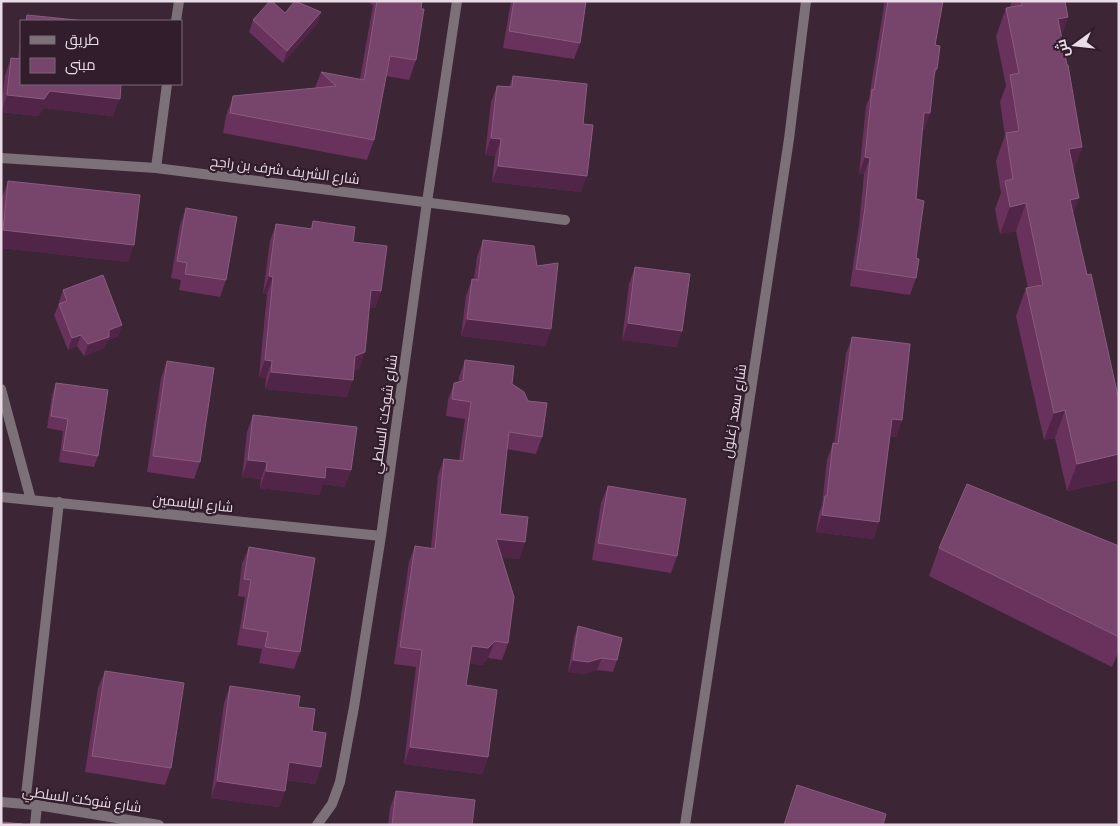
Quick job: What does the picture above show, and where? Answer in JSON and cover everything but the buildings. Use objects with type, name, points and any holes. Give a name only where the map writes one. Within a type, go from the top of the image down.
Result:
[{"type":"street","points":[[176,20],[179,1]]},
{"type":"street","name":"شارع شوكت السلطي","points":[[317,825],[332,804],[340,782],[354,707],[381,536],[457,1]]},
{"type":"street","name":"شارع سعد زغلول","points":[[685,825],[786,159],[806,1]]},
{"type":"street","points":[[156,168],[168,85]]},
{"type":"street","name":"شارع الشريف شرف بن راجح","points":[[1,158],[156,168],[565,220]]},
{"type":"street","points":[[1,389],[31,500]]},
{"type":"street","name":"شارع الياسمين","points":[[1,497],[381,536]]},
{"type":"street","points":[[25,804],[59,502]]},
{"type":"street","name":"شارع شوكت السلطي","points":[[1,802],[36,805],[159,825]]},
{"type":"street","points":[[34,825],[36,805]]}]
